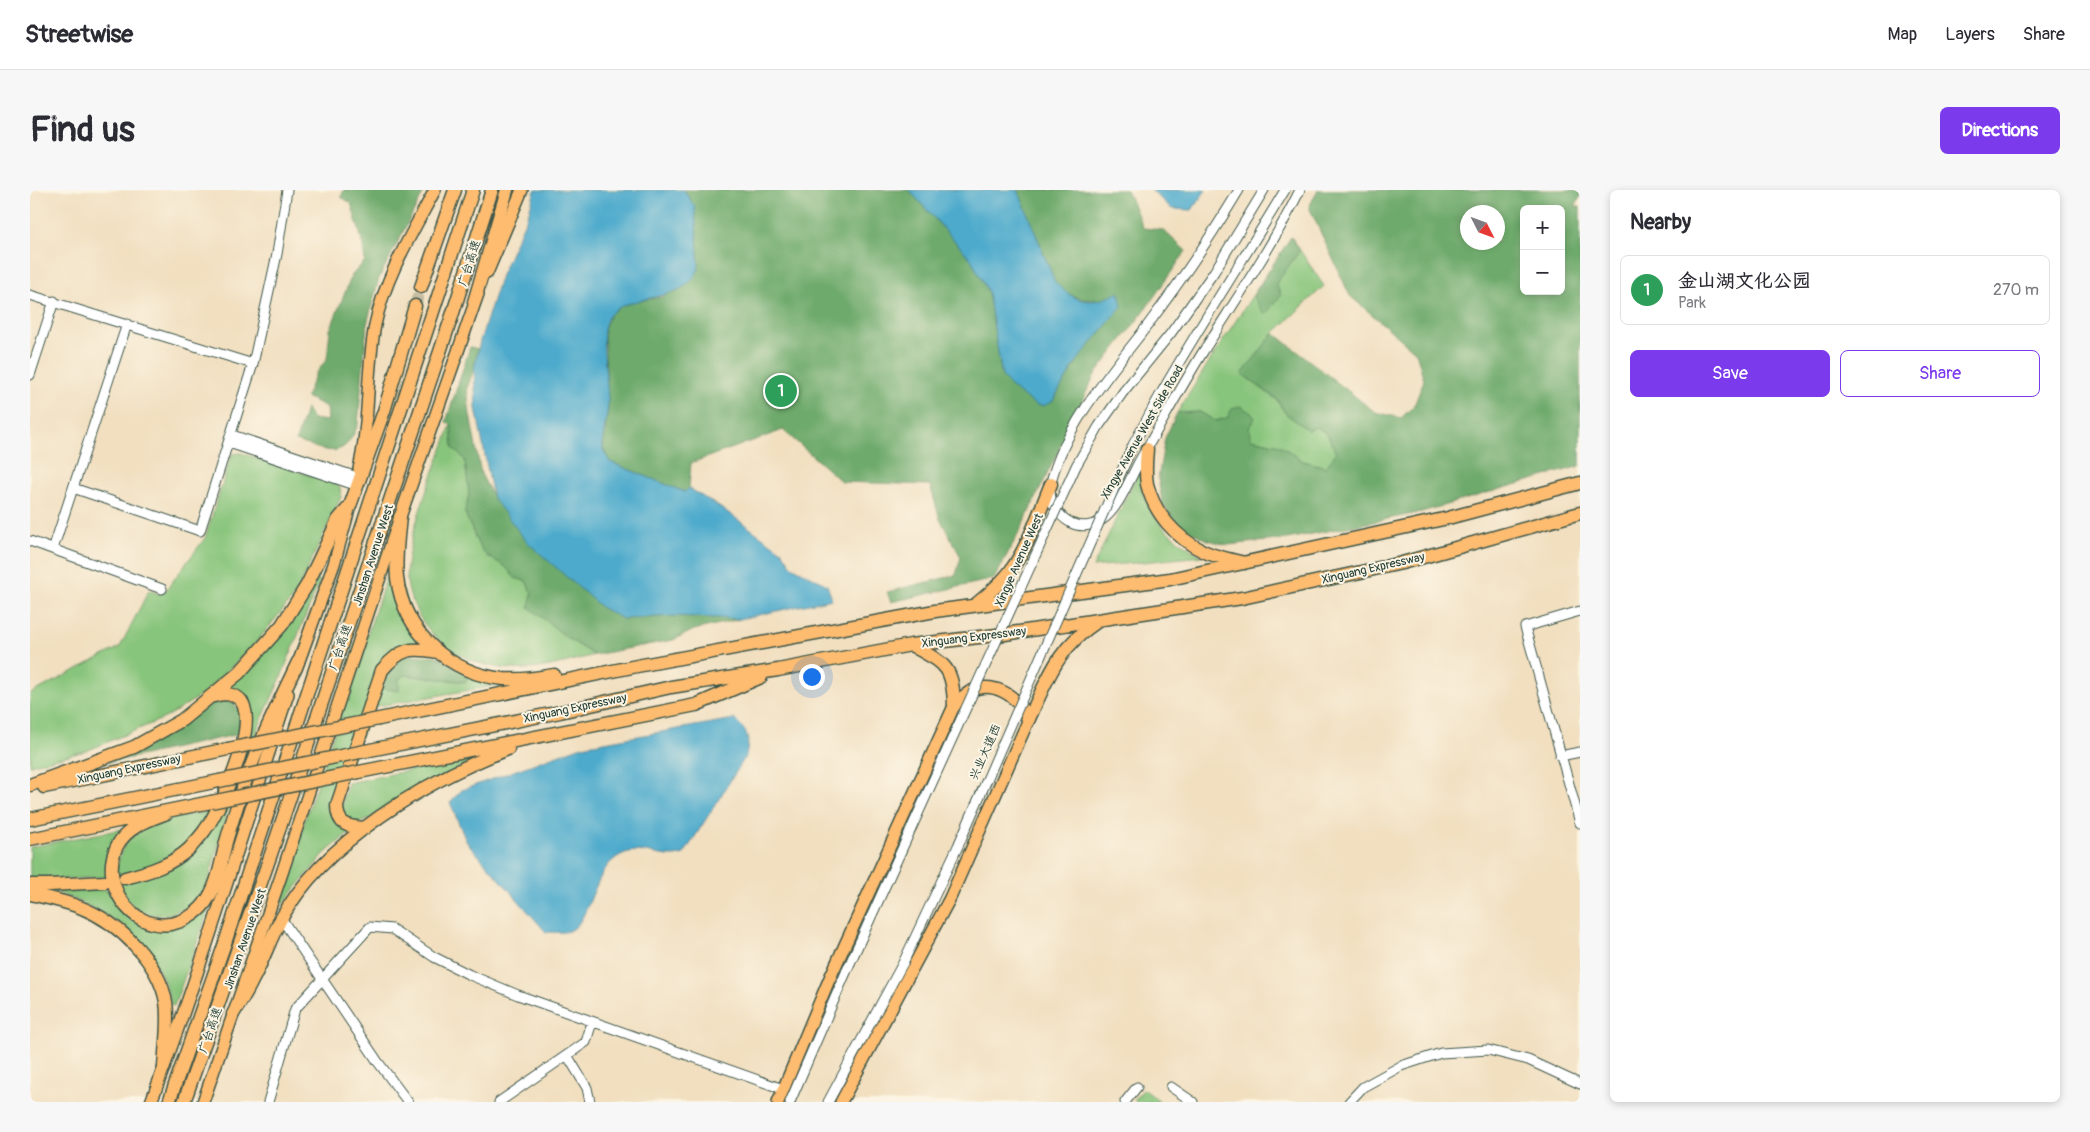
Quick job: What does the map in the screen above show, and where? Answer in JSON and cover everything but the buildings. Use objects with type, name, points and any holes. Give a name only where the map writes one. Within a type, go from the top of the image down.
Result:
[{"type":"highway","points":[[421,287],[454,190]]},
{"type":"highway","name":"广台高速","points":[[169,1102],[226,943],[474,190]]},
{"type":"highway","name":"广台高速","points":[[184,1102],[268,863],[452,316],[492,190]]},
{"type":"highway","points":[[474,302],[507,190]]},
{"type":"highway","points":[[30,786],[134,746],[182,720],[214,696],[255,657],[282,624],[307,585],[338,520],[350,506],[384,411],[415,306]]},
{"type":"highway","points":[[1147,449],[1147,483],[1159,513],[1167,523],[1177,533],[1204,551],[1246,563]]},
{"type":"highway","points":[[400,517],[397,578],[404,605],[417,630],[438,652],[454,664],[472,672],[506,679],[542,677],[679,650],[731,648],[935,611],[1170,579],[1448,518],[1580,483]]},
{"type":"highway","points":[[975,606],[1000,584],[1013,568],[1051,484]]},
{"type":"highway","name":"Xinguang Expressway","points":[[30,820],[560,712],[671,687],[778,670],[911,645],[1005,634],[1242,598],[1392,565],[1580,513]]},
{"type":"highway","points":[[1028,721],[1057,659],[1080,633],[1102,618]]},
{"type":"highway","points":[[911,645],[937,659],[945,666],[952,681],[954,706]]},
{"type":"highway","points":[[365,828],[348,826],[342,821],[337,812],[337,805],[382,670],[391,659],[403,651],[417,648],[438,652]]},
{"type":"highway","name":"Xinguang Expressway","points":[[30,790],[228,748],[731,648]]},
{"type":"highway","points":[[167,813],[143,822],[132,829],[118,846],[114,856],[114,881],[124,906],[136,916],[151,923],[170,924],[183,921],[197,912],[210,896],[219,872],[241,794],[259,744],[298,662]]},
{"type":"highway","points":[[30,839],[167,813],[211,802],[696,705],[778,670]]},
{"type":"highway","points":[[125,878],[163,867],[190,848],[205,830],[228,788],[245,735],[246,710],[243,703],[236,697],[221,694],[214,696]]},
{"type":"highway","points":[[234,1014],[252,981],[281,918],[313,873],[365,828],[414,796],[462,770],[537,738]]},
{"type":"highway","points":[[30,885],[105,882]]},
{"type":"highway","points":[[30,894],[65,902],[99,917],[130,941],[144,956],[156,972],[166,1003],[164,1067]]},
{"type":"main road","points":[[151,1102],[222,897],[298,662],[334,564],[356,481],[365,430],[369,370],[376,323],[388,283],[435,190]]},
{"type":"main road","name":"Jinshan Avenue West","points":[[203,1102],[474,302],[522,190]]},
{"type":"main road","points":[[778,1102],[829,980],[954,706],[965,694],[978,689],[989,688],[1005,691],[1016,699],[1025,710],[1028,721],[950,898],[841,1102]]},
{"type":"street","points":[[73,488],[200,531],[253,364],[277,254],[287,190]]},
{"type":"street","name":"Xingye Avenue West Side Road","points":[[1239,190],[1184,276],[1119,362],[1080,418],[1064,450],[1051,484],[1053,506],[1062,518],[1076,526],[1094,525],[1105,519],[1117,504],[1166,413],[1253,272],[1300,190]]},
{"type":"street","name":"Xingye Avenue West","points":[[790,1102],[847,970],[1076,466],[1099,426],[1124,391],[1171,333],[1214,272],[1264,190]]},
{"type":"street","name":"兴业大道西","points":[[828,1102],[903,963],[958,846],[1133,445],[1185,350],[1285,190]]},
{"type":"street","points":[[30,295],[253,364]]},
{"type":"street","points":[[30,375],[54,301]]},
{"type":"street","points":[[54,549],[128,324]]},
{"type":"street","points":[[230,439],[356,481]]},
{"type":"street","points":[[30,541],[162,589]]},
{"type":"street","points":[[1580,611],[1525,627],[1580,823]]},
{"type":"street","points":[[1560,756],[1580,752]]},
{"type":"street","points":[[281,918],[378,1062],[408,1102]]},
{"type":"street","points":[[268,1102],[295,1009],[370,927],[392,929],[434,957],[470,975],[518,995],[783,1089]]},
{"type":"street","points":[[500,1102],[586,1042],[592,1022]]},
{"type":"street","points":[[1350,1102],[1362,1087],[1401,1066],[1441,1053],[1488,1050],[1528,1060],[1580,1084]]},
{"type":"street","points":[[567,1055],[588,1088],[590,1102]]},
{"type":"street","points":[[1125,1102],[1137,1087]]},
{"type":"street","points":[[1171,1087],[1193,1102]]},
{"type":"green space","points":[[344,190],[425,190],[379,278],[367,324],[358,424],[347,444],[340,449],[326,450],[296,441],[306,409],[313,419],[328,421],[327,407],[306,397],[316,373],[327,359],[330,330],[352,275],[365,261],[362,240],[351,203],[341,197]]},
{"type":"green space","points":[[684,190],[909,190],[971,259],[988,292],[1002,376],[1052,402],[1077,361],[1103,300],[1088,300],[1076,297],[1066,292],[1055,282],[1018,190],[1127,190],[1143,228],[1163,230],[1186,251],[1142,314],[1094,376],[1023,525],[994,579],[891,602],[887,592],[956,575],[961,557],[940,519],[930,485],[842,482],[783,430],[691,463],[689,488],[685,492],[610,462],[603,448],[608,409],[604,329],[611,312],[630,302],[663,297],[695,207]]},
{"type":"green space","points":[[1318,190],[1580,190],[1580,197],[1575,206],[1580,207],[1580,466],[1418,513],[1287,539],[1227,545],[1205,539],[1179,525],[1163,505],[1158,479],[1165,438],[1177,413],[1200,412],[1215,421],[1227,418],[1232,409],[1240,406],[1250,412],[1255,418],[1249,428],[1251,439],[1280,445],[1303,461],[1326,467],[1336,453],[1328,435],[1317,427],[1308,430],[1285,413],[1277,399],[1242,374],[1274,333],[1375,412],[1401,418],[1414,406],[1424,380],[1416,352],[1350,296],[1309,207]]},
{"type":"green space","points":[[1291,237],[1324,286],[1274,333],[1242,374],[1277,400],[1285,413],[1308,430],[1317,427],[1328,435],[1336,453],[1327,467],[1303,461],[1280,445],[1251,439],[1249,428],[1232,410],[1227,418],[1215,421],[1200,412],[1177,413]]},
{"type":"green space","points":[[1291,237],[1300,250],[1276,284],[1281,295],[1265,315],[1253,296]]},
{"type":"green space","points":[[470,347],[478,349],[474,369],[467,388],[470,415],[481,474],[493,497],[623,619],[673,616],[740,619],[694,630],[673,640],[594,655],[566,637],[529,607],[532,594],[526,581],[515,578],[505,566],[487,556],[478,544],[465,513],[469,494],[465,460],[453,448],[451,425],[446,422]]},
{"type":"green space","points":[[451,425],[453,448],[465,460],[469,494],[465,513],[478,544],[487,556],[505,566],[515,578],[526,581],[532,594],[530,607],[566,637],[594,655],[539,668],[504,668],[487,665],[456,653],[442,643],[420,617],[408,586],[407,566],[419,513]]},
{"type":"green space","points":[[241,453],[337,484],[340,488],[341,497],[296,594],[253,646],[203,694],[167,717],[86,751],[30,765],[30,694],[120,647],[149,590],[159,594],[167,589],[205,538],[232,454]]},
{"type":"green space","points":[[1140,469],[1143,493],[1148,506],[1160,524],[1184,545],[1202,556],[1093,567]]},
{"type":"green space","points":[[392,561],[424,645],[395,651],[332,809],[350,832],[324,854],[282,905],[286,876]]},
{"type":"green space","points":[[314,578],[320,580],[279,682],[258,728],[228,810],[207,886],[186,907],[173,913],[160,915],[136,908],[126,898],[118,883],[166,871],[220,812],[252,723],[250,705],[247,700],[244,696],[228,688]]},
{"type":"green space","points":[[403,655],[437,656],[468,675],[466,682],[405,675],[399,679],[399,691],[379,688],[383,677]]},
{"type":"green space","points":[[405,675],[465,682],[468,675],[497,682],[498,685],[372,707],[379,688]]},
{"type":"green space","points":[[231,699],[241,713],[239,734],[108,763],[214,700]]},
{"type":"green space","points":[[480,756],[365,821],[356,824],[348,822],[341,808],[348,783]]},
{"type":"green space","points":[[208,812],[208,818],[183,850],[137,872],[116,874],[120,856],[126,843],[136,833],[161,821]]},
{"type":"green space","points":[[128,828],[108,877],[30,881],[30,847]]},
{"type":"green space","points":[[107,889],[118,905],[138,920],[177,920],[213,898],[174,1006],[171,1005],[165,983],[155,963],[143,946],[128,931],[93,908],[52,891]]},
{"type":"green space","points":[[1144,1089],[1160,1102],[1136,1102],[1134,1100]]},
{"type":"water","points":[[535,190],[684,190],[695,207],[699,268],[691,281],[679,290],[632,302],[619,308],[609,316],[604,330],[604,356],[608,399],[603,439],[604,451],[610,462],[685,492],[689,488],[727,512],[782,551],[792,566],[827,585],[832,599],[740,619],[673,616],[623,619],[602,608],[527,542],[493,498],[476,408],[474,369],[480,341],[501,275],[529,212]]},
{"type":"water","points":[[909,190],[1018,190],[1055,282],[1070,295],[1078,299],[1093,301],[1119,292],[1122,306],[1077,361],[1052,402],[1043,406],[1036,405],[1012,388],[1002,376],[988,292],[971,259]]},
{"type":"water","points":[[1151,190],[1206,190],[1192,210],[1172,209]]},
{"type":"water","points":[[734,719],[747,735],[746,756],[684,854],[666,856],[638,851],[620,855],[605,869],[583,917],[573,929],[567,932],[546,932],[466,841],[450,802],[462,790],[582,746]]},
{"type":"tunnel","points":[[415,306],[421,287]]},
{"type":"place","name":"金山湖文化公园","points":[[781,391]]}]
